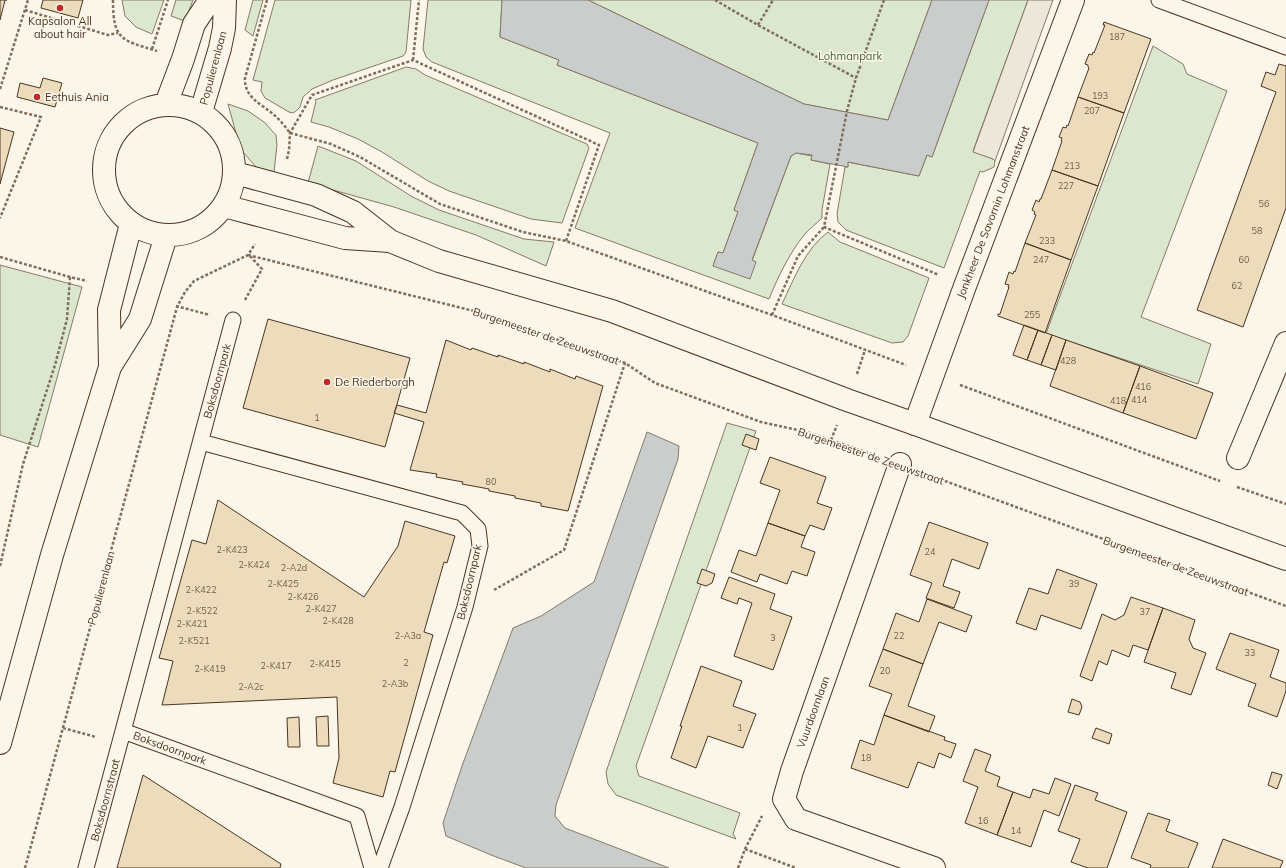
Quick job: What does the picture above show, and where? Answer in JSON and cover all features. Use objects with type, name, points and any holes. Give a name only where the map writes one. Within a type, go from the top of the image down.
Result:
[{"type":"street","points":[[166,104],[194,24],[210,0]]},
{"type":"street","name":"Populierenlaan","points":[[201,112],[220,48],[224,28],[225,0]]},
{"type":"street","name":"Jonkheer De Savornin Lohmanstraat","points":[[915,424],[965,286],[1073,0]]},
{"type":"street","points":[[166,104],[184,106],[201,112],[215,124],[226,138],[233,155],[235,173],[230,196],[224,206],[213,219],[199,229],[183,234],[166,236],[153,234],[131,224],[118,211],[108,196],[104,178],[104,160],[109,143],[119,128],[132,116],[148,108],[166,104]]},
{"type":"street","points":[[235,173],[279,184],[322,198],[353,212],[390,241],[439,261],[612,311],[833,395],[1286,559]]},
{"type":"street","points":[[224,206],[345,238],[390,241]]},
{"type":"street","points":[[110,367],[109,310],[131,224]]},
{"type":"street","points":[[0,743],[52,555],[110,367],[140,319],[166,236]]},
{"type":"street","points":[[1238,458],[1286,343]]},
{"type":"street","name":"Vuurdoornlaan","points":[[784,800],[794,763],[900,464]]},
{"type":"street","points":[[784,800],[796,819],[934,868]]},
{"type":"lane","points":[[1158,0],[1286,47]]},
{"type":"lane","name":"Boksdoornpark","points":[[233,320],[122,737],[357,816],[372,868]]},
{"type":"lane","name":"Boksdoornpark","points":[[201,442],[462,513],[478,529],[480,546],[465,606],[402,807],[380,868]]},
{"type":"lane","name":"Boksdoornstraat","points":[[86,868],[122,737]]},
{"type":"path","points":[[0,89],[28,0]]},
{"type":"path","points":[[113,0],[113,18],[118,33],[126,41],[152,49],[168,0]]},
{"type":"path","points":[[267,0],[244,85],[248,93],[283,123],[290,132],[331,144],[360,157],[440,204],[523,232],[566,241],[772,315],[1220,481]]},
{"type":"path","points":[[413,60],[419,0]]},
{"type":"path","points":[[715,0],[856,78]]},
{"type":"path","points":[[758,25],[773,0]]},
{"type":"path","points":[[772,315],[798,256],[824,227],[847,111],[856,78],[884,0]]},
{"type":"path","points":[[25,10],[108,35],[118,33]]},
{"type":"path","points":[[290,132],[312,95],[413,60],[599,145],[566,241]]},
{"type":"path","points":[[0,107],[41,117],[0,218]]},
{"type":"path","points":[[824,227],[965,286]]},
{"type":"path","name":"Populierenlaan","points":[[25,868],[177,307],[185,292],[194,281],[248,255]]},
{"type":"path","name":"Burgemeester de Zeeuwstraat","points":[[248,255],[478,312],[625,363],[655,383],[760,422],[807,432],[900,464],[1286,606]]},
{"type":"path","points":[[0,566],[23,464],[55,365],[67,320],[70,277]]},
{"type":"path","points":[[465,606],[564,550],[625,363]]},
{"type":"path","points":[[1235,486],[1286,504]]},
{"type":"path","points":[[64,728],[122,737]]},
{"type":"path","points":[[738,868],[745,849],[765,811],[784,800]]},
{"type":"path","points":[[745,849],[796,868]]},
{"type":"green space","points":[[122,0],[164,0],[152,34],[136,27],[125,16]]},
{"type":"green space","points":[[176,0],[193,0],[185,21],[171,16]]},
{"type":"green space","points":[[253,0],[263,0],[253,36],[245,30]]},
{"type":"green space","points":[[275,0],[411,0],[406,52],[403,56],[333,80],[312,89],[303,97],[300,107],[296,111],[293,113],[289,112],[265,98],[261,91],[262,82],[253,80]]},
{"type":"green space","points":[[428,0],[502,0],[500,37],[559,60],[557,65],[758,143],[734,210],[738,212],[723,253],[718,252],[713,266],[756,262],[752,261],[791,156],[796,153],[812,156],[811,160],[830,164],[822,218],[806,233],[793,250],[769,299],[575,228],[610,133],[432,62],[426,57],[423,49]]},
{"type":"green space","name":"Lohmanpark","points":[[588,0],[932,0],[888,120],[804,104]]},
{"type":"green space","points":[[989,0],[1028,0],[973,151],[993,159],[995,161],[994,167],[983,172],[980,171],[944,268],[846,230],[838,222],[837,214],[845,167],[848,167],[847,162],[919,176],[927,155],[932,157]]},
{"type":"green space","points":[[1153,46],[1183,64],[1187,74],[1227,91],[1141,317],[1211,344],[1198,384],[1065,340],[1044,339]]},
{"type":"green space","points":[[406,67],[416,69],[425,75],[587,144],[589,148],[562,223],[531,219],[449,191],[428,181],[382,152],[358,139],[329,127],[311,122],[315,100]]},
{"type":"green space","points":[[228,104],[248,111],[264,122],[276,135],[277,145],[274,172],[256,167],[243,152]]},
{"type":"green space","points":[[318,146],[356,161],[411,196],[439,210],[524,239],[554,242],[546,266],[476,235],[394,207],[308,183]]},
{"type":"green space","points":[[828,232],[840,242],[929,278],[908,336],[903,342],[892,343],[782,304],[801,265],[813,247]]},
{"type":"green space","points":[[0,265],[82,287],[38,447],[0,435]]},
{"type":"green space","points":[[727,423],[756,431],[636,766],[639,776],[740,813],[733,834],[736,839],[616,795],[608,784],[606,772]]},
{"type":"shaded area","points":[[502,0],[588,0],[804,104],[888,120],[932,0],[989,0],[932,157],[927,155],[919,176],[848,162],[848,167],[811,160],[812,155],[796,153],[791,156],[752,260],[756,262],[750,279],[713,266],[718,252],[723,253],[738,212],[734,210],[758,143],[557,65],[559,60],[500,37]]},
{"type":"shaded area","points":[[1028,0],[1053,0],[995,161],[973,152]]},
{"type":"shaded area","points":[[647,432],[679,446],[678,459],[556,805],[555,816],[565,828],[669,868],[526,868],[446,836],[443,823],[462,766],[513,628],[541,616],[594,582]]},
{"type":"building","points":[[0,0],[5,0],[0,20]]},
{"type":"building","points":[[43,0],[83,0],[78,18],[41,8]]},
{"type":"building","points":[[1104,22],[1151,39],[1124,113],[1078,97],[1089,68],[1088,65],[1085,64],[1089,54],[1092,55],[1093,52],[1094,53],[1105,25],[1103,25]]},
{"type":"building","points":[[1279,64],[1286,66],[1286,208],[1243,327],[1197,310],[1276,92],[1261,86],[1266,72],[1275,75]]},
{"type":"building","points":[[43,78],[62,83],[55,107],[17,97],[20,83],[40,88]]},
{"type":"building","points":[[1078,97],[1124,113],[1098,186],[1052,170],[1062,141],[1062,138],[1059,137],[1063,127],[1066,128],[1067,125],[1068,126]]},
{"type":"building","points":[[0,128],[14,132],[0,184]]},
{"type":"building","points":[[1052,170],[1098,186],[1071,260],[1025,243],[1036,215],[1032,210],[1036,200],[1039,202],[1041,199]]},
{"type":"building","points":[[1025,243],[1071,260],[1045,333],[998,316],[1009,287],[1009,285],[1005,284],[1009,272],[1013,274],[1014,271],[1015,272]]},
{"type":"building","name":"De Riederborgh","points":[[268,319],[410,358],[385,447],[243,408]]},
{"type":"building","points":[[1024,325],[1038,330],[1027,360],[1013,355]]},
{"type":"building","points":[[1038,330],[1052,335],[1041,365],[1027,360]]},
{"type":"building","points":[[1052,335],[1066,340],[1056,370],[1041,365]]},
{"type":"building","points":[[446,340],[471,350],[472,348],[524,364],[524,362],[550,372],[550,369],[575,379],[576,376],[603,386],[568,511],[541,506],[541,503],[489,491],[489,489],[462,484],[463,482],[436,477],[437,474],[410,470],[424,422],[394,413],[397,405],[426,413]]},
{"type":"building","points":[[1066,340],[1140,366],[1123,413],[1050,386]]},
{"type":"building","points":[[1140,366],[1213,393],[1196,439],[1123,413]]},
{"type":"building","points":[[746,434],[759,439],[756,450],[742,445]]},
{"type":"building","points":[[770,457],[826,477],[817,503],[832,508],[824,530],[810,525],[805,536],[768,523],[780,490],[760,483]]},
{"type":"building","points":[[218,500],[364,597],[398,546],[405,521],[455,536],[447,563],[444,562],[424,632],[433,635],[395,772],[390,771],[383,797],[333,783],[339,758],[337,697],[162,705],[173,661],[159,658],[192,540],[206,544]]},
{"type":"building","points":[[929,522],[988,543],[979,569],[952,559],[943,586],[960,592],[954,608],[926,598],[932,583],[910,575]]},
{"type":"building","points":[[768,523],[805,536],[801,547],[815,552],[807,576],[792,571],[787,584],[760,574],[757,582],[731,572],[739,550],[756,556]]},
{"type":"building","points":[[702,569],[715,574],[712,583],[706,586],[697,583]]},
{"type":"building","points":[[1057,569],[1097,584],[1081,629],[1041,615],[1036,630],[1016,623],[1029,588],[1048,594]]},
{"type":"building","points":[[729,577],[775,594],[770,609],[792,617],[773,670],[734,656],[752,603],[739,598],[737,604],[721,598]]},
{"type":"building","points":[[1131,597],[1163,608],[1148,650],[1133,645],[1129,657],[1112,650],[1107,665],[1099,661],[1092,681],[1080,676],[1102,614],[1115,620],[1124,615]]},
{"type":"building","points":[[927,599],[972,616],[966,632],[939,622],[923,664],[883,649],[896,613],[919,622]]},
{"type":"building","points":[[1163,608],[1195,620],[1189,639],[1193,648],[1206,653],[1191,695],[1171,688],[1176,673],[1144,662]]},
{"type":"building","points":[[1230,633],[1279,650],[1270,677],[1286,683],[1286,691],[1277,717],[1248,706],[1256,684],[1216,669]]},
{"type":"building","points":[[883,649],[923,664],[908,706],[935,716],[929,732],[884,715],[892,694],[869,686]]},
{"type":"building","points":[[701,666],[742,681],[733,706],[756,714],[743,748],[708,736],[696,768],[671,758],[682,726],[680,726]]},
{"type":"building","points":[[1072,699],[1080,702],[1082,707],[1079,715],[1068,712]]},
{"type":"building","points":[[884,715],[945,737],[944,740],[956,744],[951,758],[939,753],[934,768],[918,762],[908,788],[851,768],[860,740],[874,745]]},
{"type":"building","points":[[328,716],[329,746],[317,746],[316,717]]},
{"type":"building","points":[[299,717],[300,747],[288,747],[287,718]]},
{"type":"building","points":[[1096,728],[1112,734],[1109,744],[1092,738]]},
{"type":"building","points":[[975,749],[991,755],[985,771],[1000,777],[997,786],[1013,792],[997,835],[965,823],[978,787],[963,781]]},
{"type":"building","points":[[1272,772],[1282,775],[1277,789],[1268,785]]},
{"type":"building","points":[[143,775],[281,864],[280,868],[117,868]]},
{"type":"building","points":[[1055,778],[1071,784],[1059,816],[1044,810],[1031,847],[997,835],[1013,792],[1030,798],[1033,789],[1049,794]]},
{"type":"building","points":[[1075,785],[1098,793],[1095,800],[1127,812],[1107,868],[1088,868],[1071,862],[1080,839],[1058,831]]},
{"type":"building","points":[[1148,813],[1170,820],[1166,831],[1198,843],[1188,868],[1150,868],[1151,865],[1131,858]]},
{"type":"building","points":[[1223,839],[1283,861],[1280,868],[1212,868]]},
{"type":"place","name":"Kapsalon All about hair","points":[[60,8]]},
{"type":"place","name":"Eethuis Ania","points":[[37,97]]},
{"type":"place","name":"De Riederborgh","points":[[327,382]]}]
